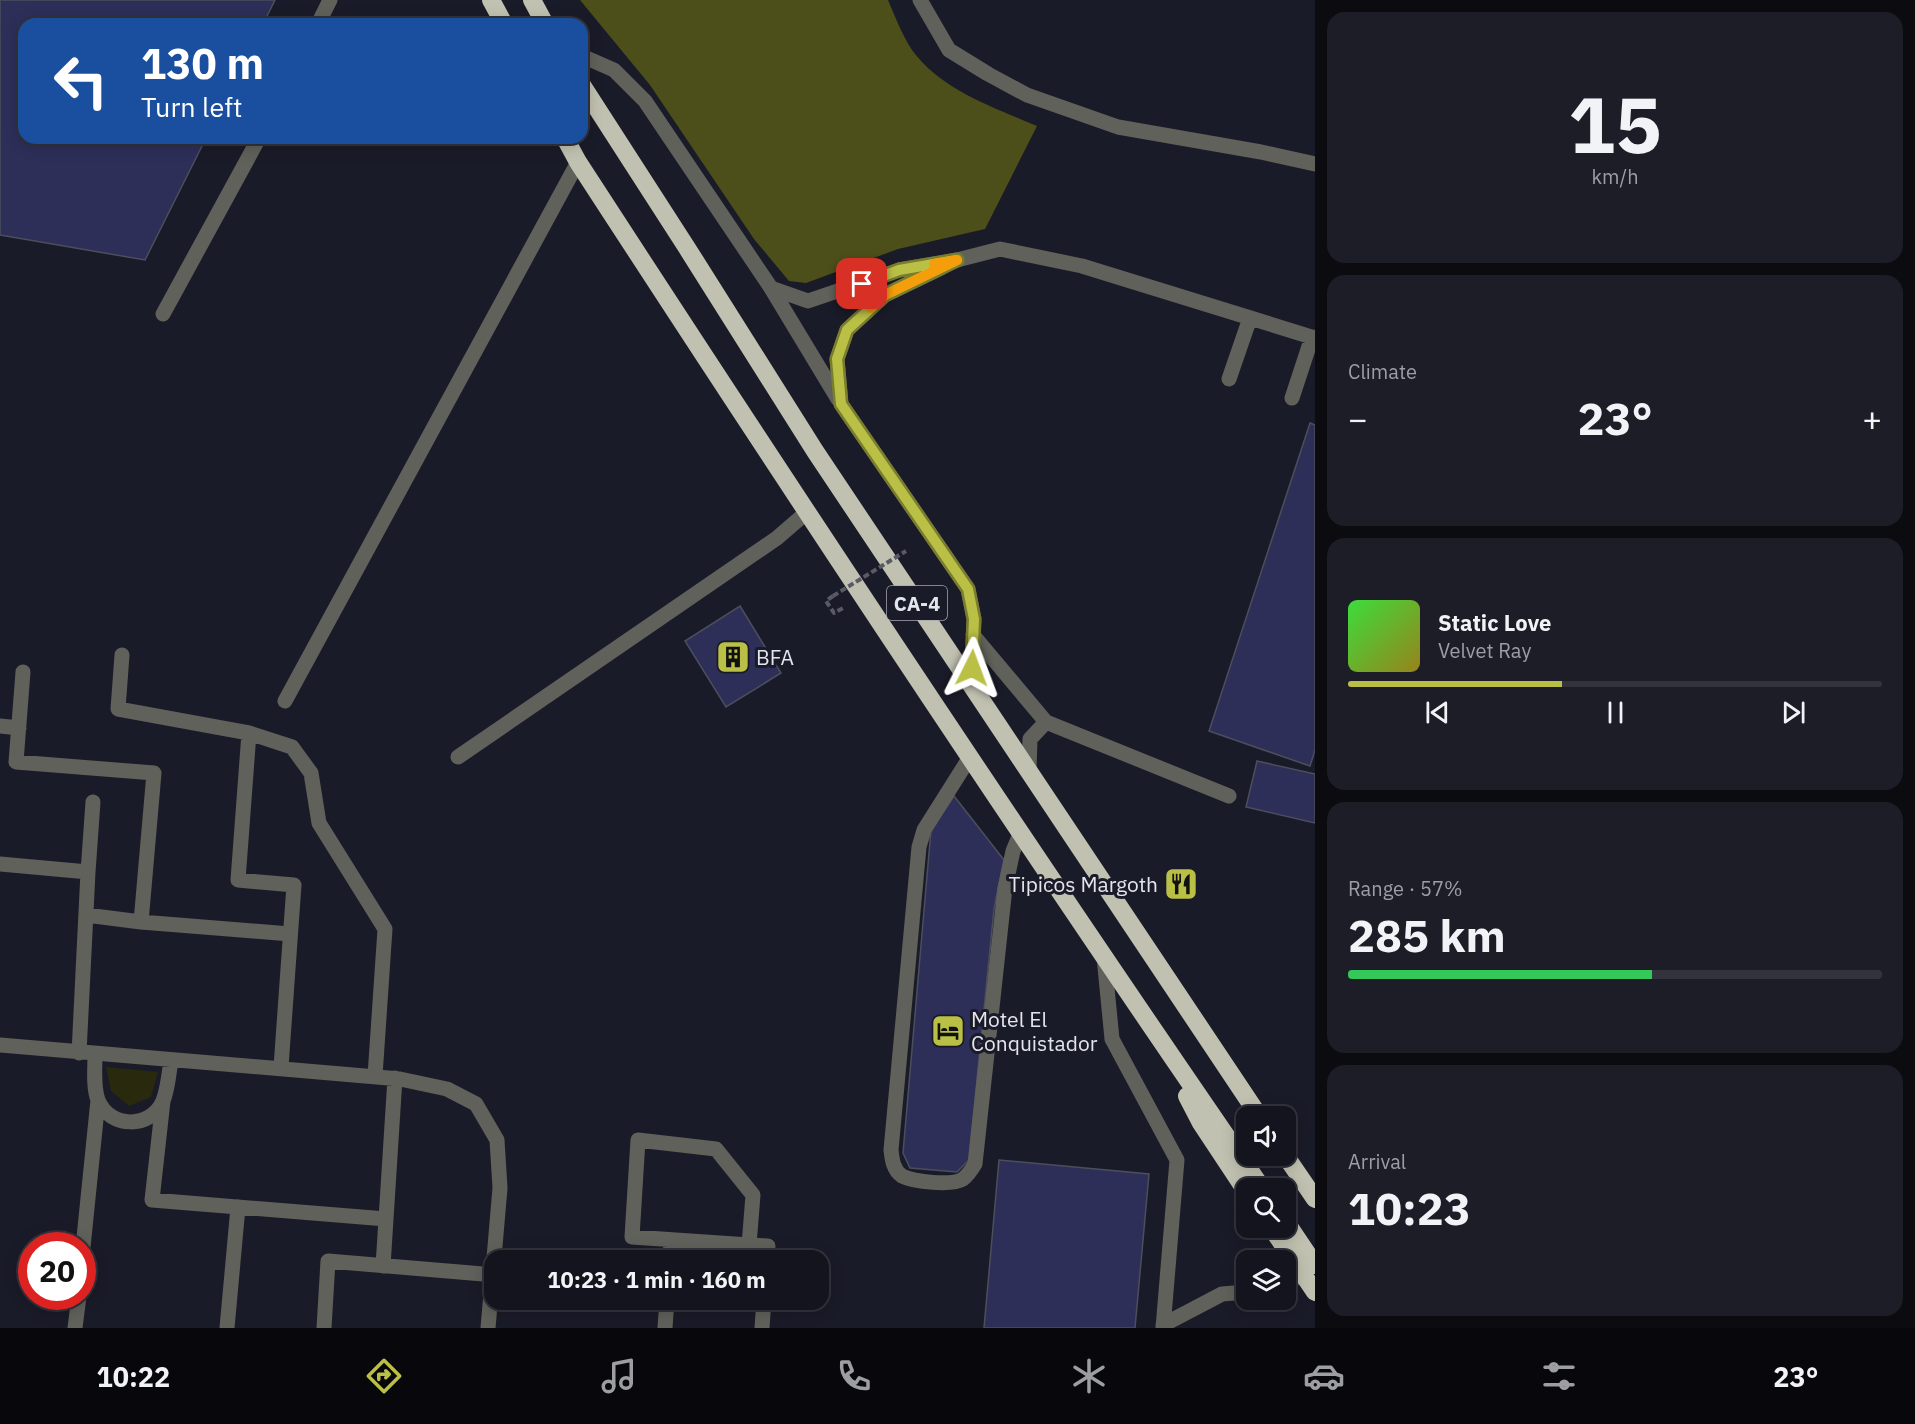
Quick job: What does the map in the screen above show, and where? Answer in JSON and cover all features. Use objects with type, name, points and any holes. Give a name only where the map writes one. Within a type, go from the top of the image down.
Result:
[{"type":"highway","points":[[491,0],[501,18]]},
{"type":"highway","points":[[532,0],[542,18]]},
{"type":"highway","name":"CA-4","points":[[588,94],[815,450],[1251,1106]]},
{"type":"highway","name":"CA-4","points":[[569,144],[578,162],[807,512],[1020,832],[1255,1178]]},
{"type":"highway","points":[[1157,1035],[1201,1124],[1237,1178]]},
{"type":"highway","points":[[1292,1166],[1315,1199]]},
{"type":"highway","points":[[1281,1238],[1309,1269]]},
{"type":"highway","points":[[1294,1238],[1309,1269],[1315,1292]]},
{"type":"street","points":[[321,18],[330,0]]},
{"type":"street","points":[[920,0],[949,50],[1027,95],[1118,127],[1261,152],[1315,164]]},
{"type":"street","points":[[588,59],[614,70],[645,101],[771,288],[841,404],[968,589],[974,619],[971,684]]},
{"type":"street","points":[[163,314],[256,144]]},
{"type":"street","points":[[285,701],[578,162]]},
{"type":"street","points":[[771,288],[808,301],[899,270],[957,260],[1000,249],[1082,266],[1314,337],[1292,398]]},
{"type":"street","points":[[841,404],[837,359],[847,330],[885,295],[957,260]]},
{"type":"street","points":[[1229,380],[1250,318]]},
{"type":"street","points":[[458,757],[777,538],[807,512]]},
{"type":"street","points":[[973,635],[1046,722],[1229,796]]},
{"type":"street","points":[[122,655],[118,709],[249,733],[292,747],[311,773],[319,823],[385,929],[375,1076]]},
{"type":"street","points":[[23,672],[16,762],[154,772],[141,922]]},
{"type":"street","points":[[1029,770],[1030,739],[1046,722]]},
{"type":"street","points":[[0,726],[19,728]]},
{"type":"street","points":[[249,733],[238,880],[294,885],[281,1067]]},
{"type":"street","points":[[970,757],[924,830],[919,847],[891,1150],[893,1164],[901,1175],[913,1179],[954,1183],[966,1178],[975,1164],[1005,888],[1013,851],[1020,832]]},
{"type":"street","points":[[93,802],[86,915],[87,1054],[98,1100],[112,1117],[123,1122],[146,1119],[156,1112],[163,1101]]},
{"type":"street","points":[[0,864],[88,872]]},
{"type":"street","points":[[86,915],[141,922],[290,934]]},
{"type":"street","points":[[1104,954],[1112,1039],[1177,1160],[1163,1326]]},
{"type":"street","points":[[0,1045],[87,1054],[281,1067],[375,1076],[447,1089],[476,1104],[497,1140],[500,1188],[496,1250]]},
{"type":"street","points":[[171,1060],[163,1101],[152,1200],[387,1219]]},
{"type":"street","points":[[383,1266],[394,1078]]},
{"type":"street","points":[[85,1232],[98,1100]]},
{"type":"street","points":[[749,1245],[753,1195],[716,1149],[638,1140],[632,1237],[671,1240],[749,1245],[768,1246],[768,1250]]},
{"type":"street","points":[[227,1328],[238,1207]]},
{"type":"street","points":[[670,1250],[671,1240]]},
{"type":"street","points":[[324,1328],[328,1261],[484,1274]]},
{"type":"street","points":[[1296,1278],[1309,1269]]},
{"type":"street","points":[[1163,1326],[1222,1294],[1236,1293]]},
{"type":"street","points":[[75,1328],[77,1310]]},
{"type":"street","points":[[488,1328],[490,1310]]},
{"type":"street","points":[[665,1328],[666,1310]]},
{"type":"street","points":[[762,1328],[763,1310]]},
{"type":"path","points":[[834,612],[826,601],[914,546]]},
{"type":"green space","points":[[106,1067],[158,1072],[151,1097],[129,1106],[111,1091]]},
{"type":"shaded area","points":[[580,0],[888,0],[912,50],[938,76],[969,96],[1037,126],[985,229],[898,249],[806,283],[789,281],[754,239],[650,85]]},
{"type":"building","points":[[0,0],[275,0],[266,18],[18,18],[18,144],[203,144],[145,260],[0,235]]},
{"type":"building","points":[[1310,423],[1315,425],[1315,750],[1310,766],[1209,731]]},
{"type":"building","name":"BFA","points":[[740,606],[781,673],[726,707],[685,641]]},
{"type":"building","points":[[1257,761],[1315,774],[1315,823],[1246,807]]},
{"type":"building","name":"Motel El Conquistador","points":[[954,796],[1004,860],[994,909],[969,1160],[957,1172],[910,1168],[903,1153],[931,830]]},
{"type":"building","points":[[999,1160],[1149,1174],[1135,1328],[984,1328]]},
{"type":"slow traffic","points":[[871,308],[885,295],[957,260],[934,264]]},
{"type":"place","name":"BFA","points":[[733,657]]},
{"type":"place","name":"Tipicos Margoth","points":[[1181,884]]},
{"type":"place","name":"Motel El Conquistador","points":[[948,1031]]},
{"type":"route","points":[[862,284],[899,270],[957,260],[885,295],[847,330],[837,359],[841,404],[968,589],[974,619],[972,668]]}]
